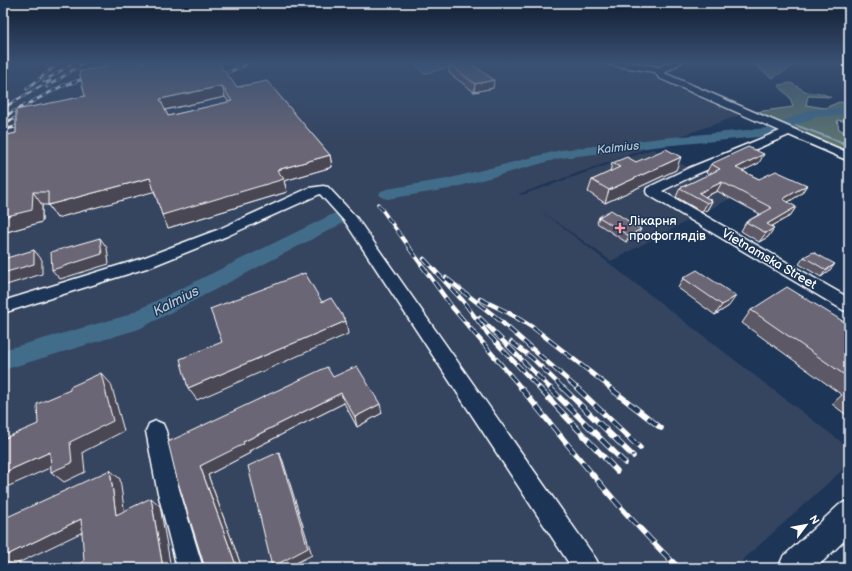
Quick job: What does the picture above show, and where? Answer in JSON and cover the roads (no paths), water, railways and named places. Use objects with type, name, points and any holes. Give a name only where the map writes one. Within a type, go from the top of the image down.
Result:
[{"type":"main road","points":[[794,568],[849,515]]},
{"type":"street","points":[[694,89],[789,132],[849,157]]},
{"type":"street","name":"Vietnamska Street","points":[[789,132],[693,171],[652,191],[849,306]]},
{"type":"street","points":[[3,307],[145,263],[222,233],[314,191],[323,190],[351,220],[587,568]]},
{"type":"street","points":[[156,431],[168,489],[190,568]]},
{"type":"waterway","name":"Kalmius","points":[[387,194],[449,184],[561,154],[662,142],[770,132],[814,113],[849,111]]},
{"type":"waterway","points":[[790,123],[846,144]]},
{"type":"waterway","name":"Kalmius","points":[[3,360],[131,323],[339,218]]},
{"type":"railway","points":[[3,108],[37,89]]},
{"type":"railway","points":[[3,117],[57,89]]},
{"type":"railway","points":[[3,123],[27,114]]},
{"type":"railway","points":[[3,130],[19,126]]},
{"type":"railway","points":[[378,204],[411,250]]},
{"type":"railway","points":[[410,249],[452,307],[522,389]]},
{"type":"railway","points":[[424,259],[463,301],[487,333],[540,389]]},
{"type":"railway","points":[[446,278],[497,318],[578,389]]},
{"type":"railway","points":[[480,299],[509,313],[535,329],[612,389]]},
{"type":"railway","points":[[480,318],[625,463]]},
{"type":"railway","points":[[511,342],[532,358],[564,389]]},
{"type":"railway","points":[[521,388],[617,503],[679,568]]},
{"type":"railway","points":[[539,388],[617,471]]},
{"type":"railway","points":[[563,388],[633,456]]},
{"type":"railway","points":[[577,388],[640,448]]},
{"type":"railway","points":[[610,388],[661,428]]},
{"type":"place","name":"Лікарня профоглядів","points":[[620,228]]}]
